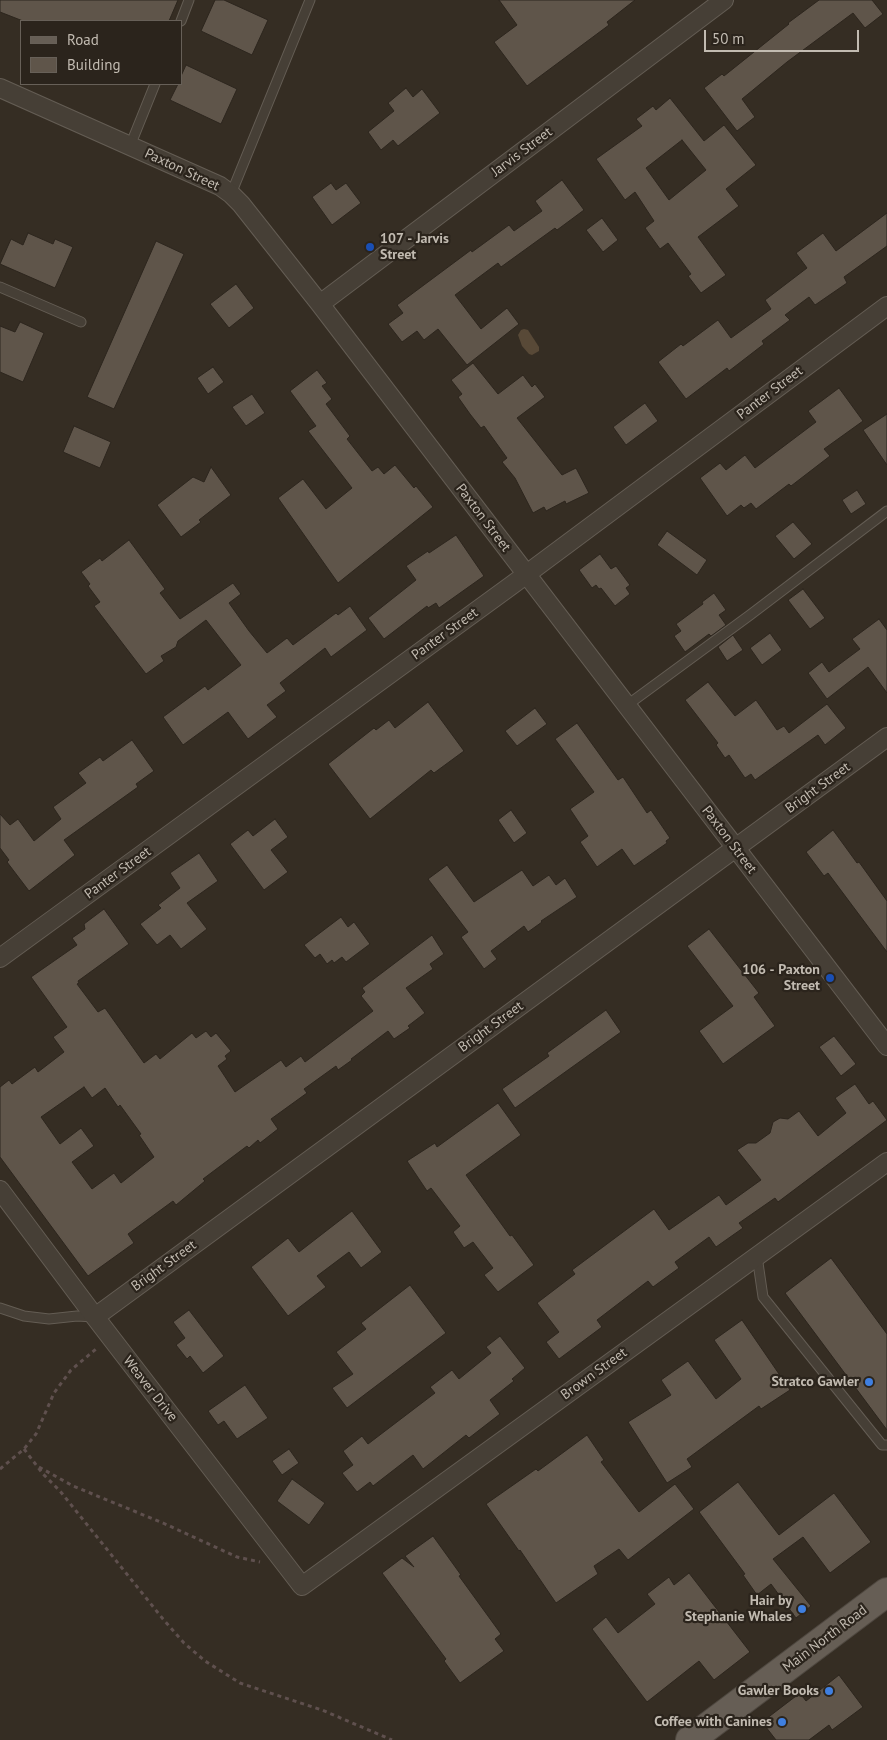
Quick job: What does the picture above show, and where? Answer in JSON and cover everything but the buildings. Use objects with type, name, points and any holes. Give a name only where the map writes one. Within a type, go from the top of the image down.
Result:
[{"type":"main road","name":"Main North Road","points":[[690,1740],[887,1592]]},
{"type":"street","name":"Jarvis Street","points":[[320,304],[724,0]]},
{"type":"street","name":"Paxton Street","points":[[0,88],[220,186],[241,204],[320,304],[887,1046]]},
{"type":"street","name":"Panter Street","points":[[0,958],[526,575],[887,306]]},
{"type":"street","name":"Bright Street","points":[[95,1317],[887,737]]},
{"type":"street","name":"Brown Street","points":[[302,1586],[887,1162]]},
{"type":"street","name":"Weaver Drive","points":[[0,1190],[302,1586]]},
{"type":"lane","points":[[181,20],[189,0]]},
{"type":"lane","points":[[231,194],[310,0]]},
{"type":"lane","points":[[130,146],[155,85]]},
{"type":"lane","points":[[0,288],[81,322]]},
{"type":"lane","points":[[626,706],[750,616],[887,511]]},
{"type":"lane","points":[[758,1256],[763,1297],[882,1444],[887,1445]]},
{"type":"lane","points":[[0,1308],[24,1316],[49,1319],[77,1316],[95,1317]]},
{"type":"path","points":[[0,1469],[24,1450],[36,1434],[54,1393],[71,1370],[99,1347]]},
{"type":"path","points":[[24,1450],[36,1466],[60,1491],[184,1643],[205,1661],[240,1683],[322,1710],[392,1740]]},
{"type":"path","points":[[36,1466],[73,1486],[163,1523],[237,1557],[257,1562],[272,1562],[280,1558]]},
{"type":"shaded area","points":[[524,329],[528,330],[539,347],[539,351],[532,355],[522,346],[518,335]]},
{"type":"place","name":"107 - Jarvis Street","points":[[370,247]]},
{"type":"place","name":"106 - Paxton Street","points":[[830,978]]},
{"type":"place","name":"Stratco Gawler","points":[[869,1382]]},
{"type":"place","name":"Hair by Stephanie Whales","points":[[802,1609]]},
{"type":"place","name":"Gawler Books","points":[[829,1691]]},
{"type":"place","name":"Coffee with Canines","points":[[782,1722]]}]
